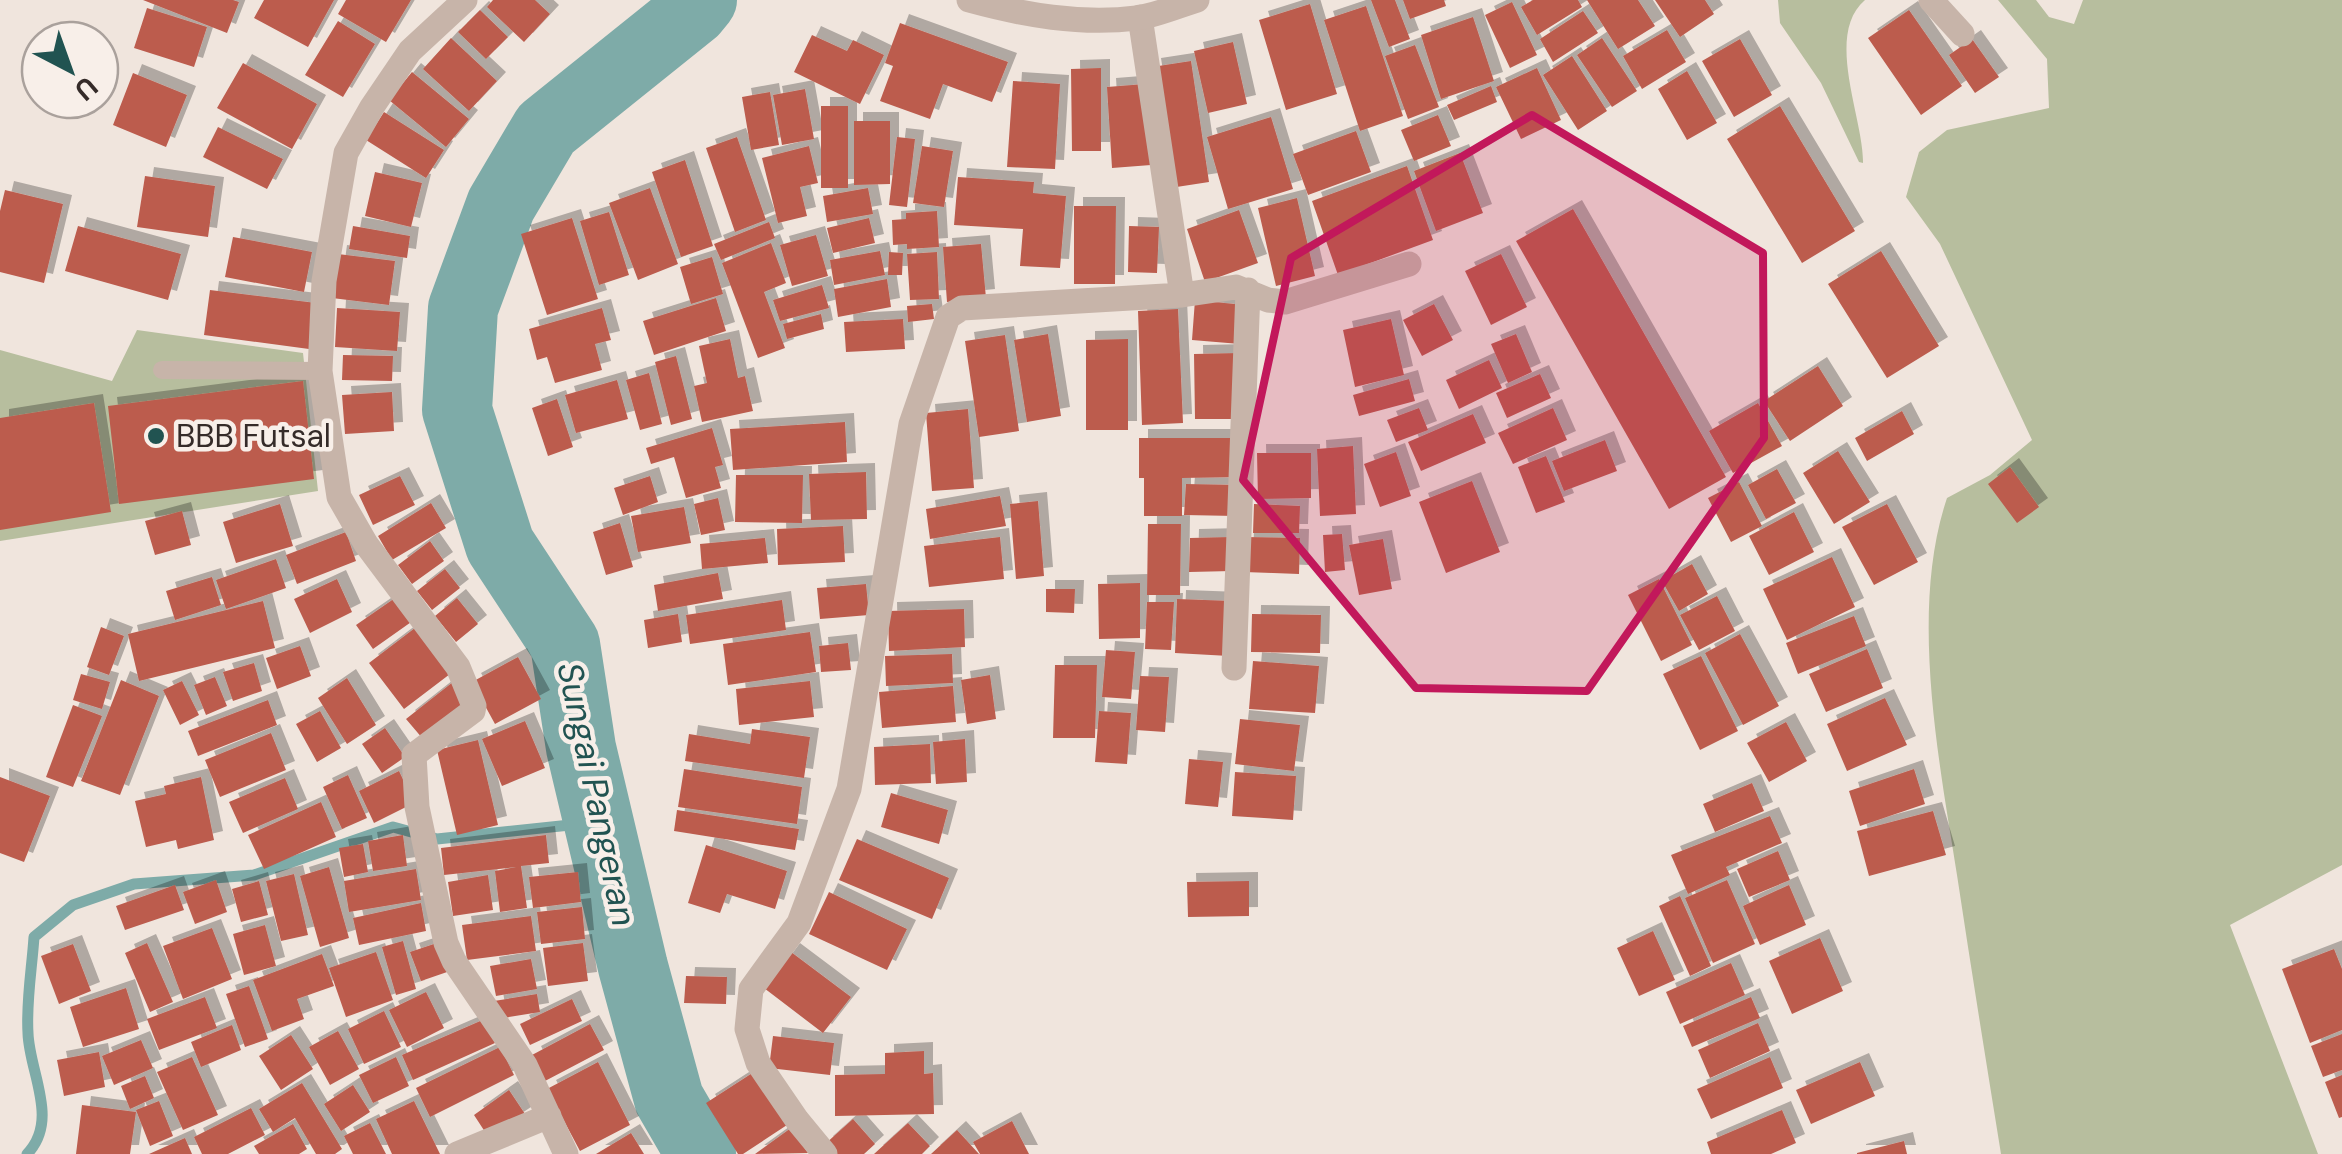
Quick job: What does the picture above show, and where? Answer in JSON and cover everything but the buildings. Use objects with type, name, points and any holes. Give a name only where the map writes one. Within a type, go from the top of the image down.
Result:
[{"type":"street","points":[[466,0],[410,51],[346,154],[324,281],[320,371],[340,497],[366,544],[458,667],[474,706],[473,711],[414,756],[417,807],[446,942],[454,961],[525,1064],[566,1154]]},
{"type":"street","points":[[969,0],[1002,10],[1077,21],[1140,18],[1197,0]]},
{"type":"street","points":[[1931,0],[1962,34]]},
{"type":"street","points":[[1140,18],[1182,295]]},
{"type":"street","points":[[825,1154],[796,1120],[758,1063],[747,1029],[751,988],[799,923],[849,789],[910,424],[948,317],[962,308],[1182,295],[1236,288],[1285,302],[1408,264]]},
{"type":"street","points":[[1234,668],[1248,290]]},
{"type":"street","points":[[458,1154],[549,1116]]},
{"type":"lane","points":[[162,370],[320,371]]},
{"type":"highlighted area","points":[[1532,115],[1763,253],[1764,438],[1587,691],[1416,688],[1243,480],[1291,258]]},
{"type":"green space","points":[[1778,0],[1865,0],[1853,15],[1847,55],[1863,163],[1859,162],[1821,83],[1780,23]]},
{"type":"green space","points":[[1998,0],[2036,0],[2049,17],[2074,24],[2083,0],[2342,0],[2342,865],[2230,925],[2318,1154],[2001,1154],[1936,735],[1930,588],[1947,498],[1990,475],[2032,440],[1940,244],[1906,197],[1919,152],[1947,130],[2049,108],[2047,59]]},
{"type":"green space","name":"BBB Futsal","points":[[137,330],[303,353],[318,491],[0,541],[0,350],[112,381]]},
{"type":"waterway","name":"Sungai Pangeran","points":[[701,1154],[669,1099],[633,967],[581,748],[565,644],[500,545],[457,410],[463,308],[501,205],[546,129],[702,0]]},
{"type":"waterway","points":[[27,1154],[37,1141],[42,1111],[28,1033],[34,937],[73,905],[134,884],[254,875],[393,827],[437,839],[599,822]]},
{"type":"place","name":"BBB Futsal","points":[[156,436]]}]
